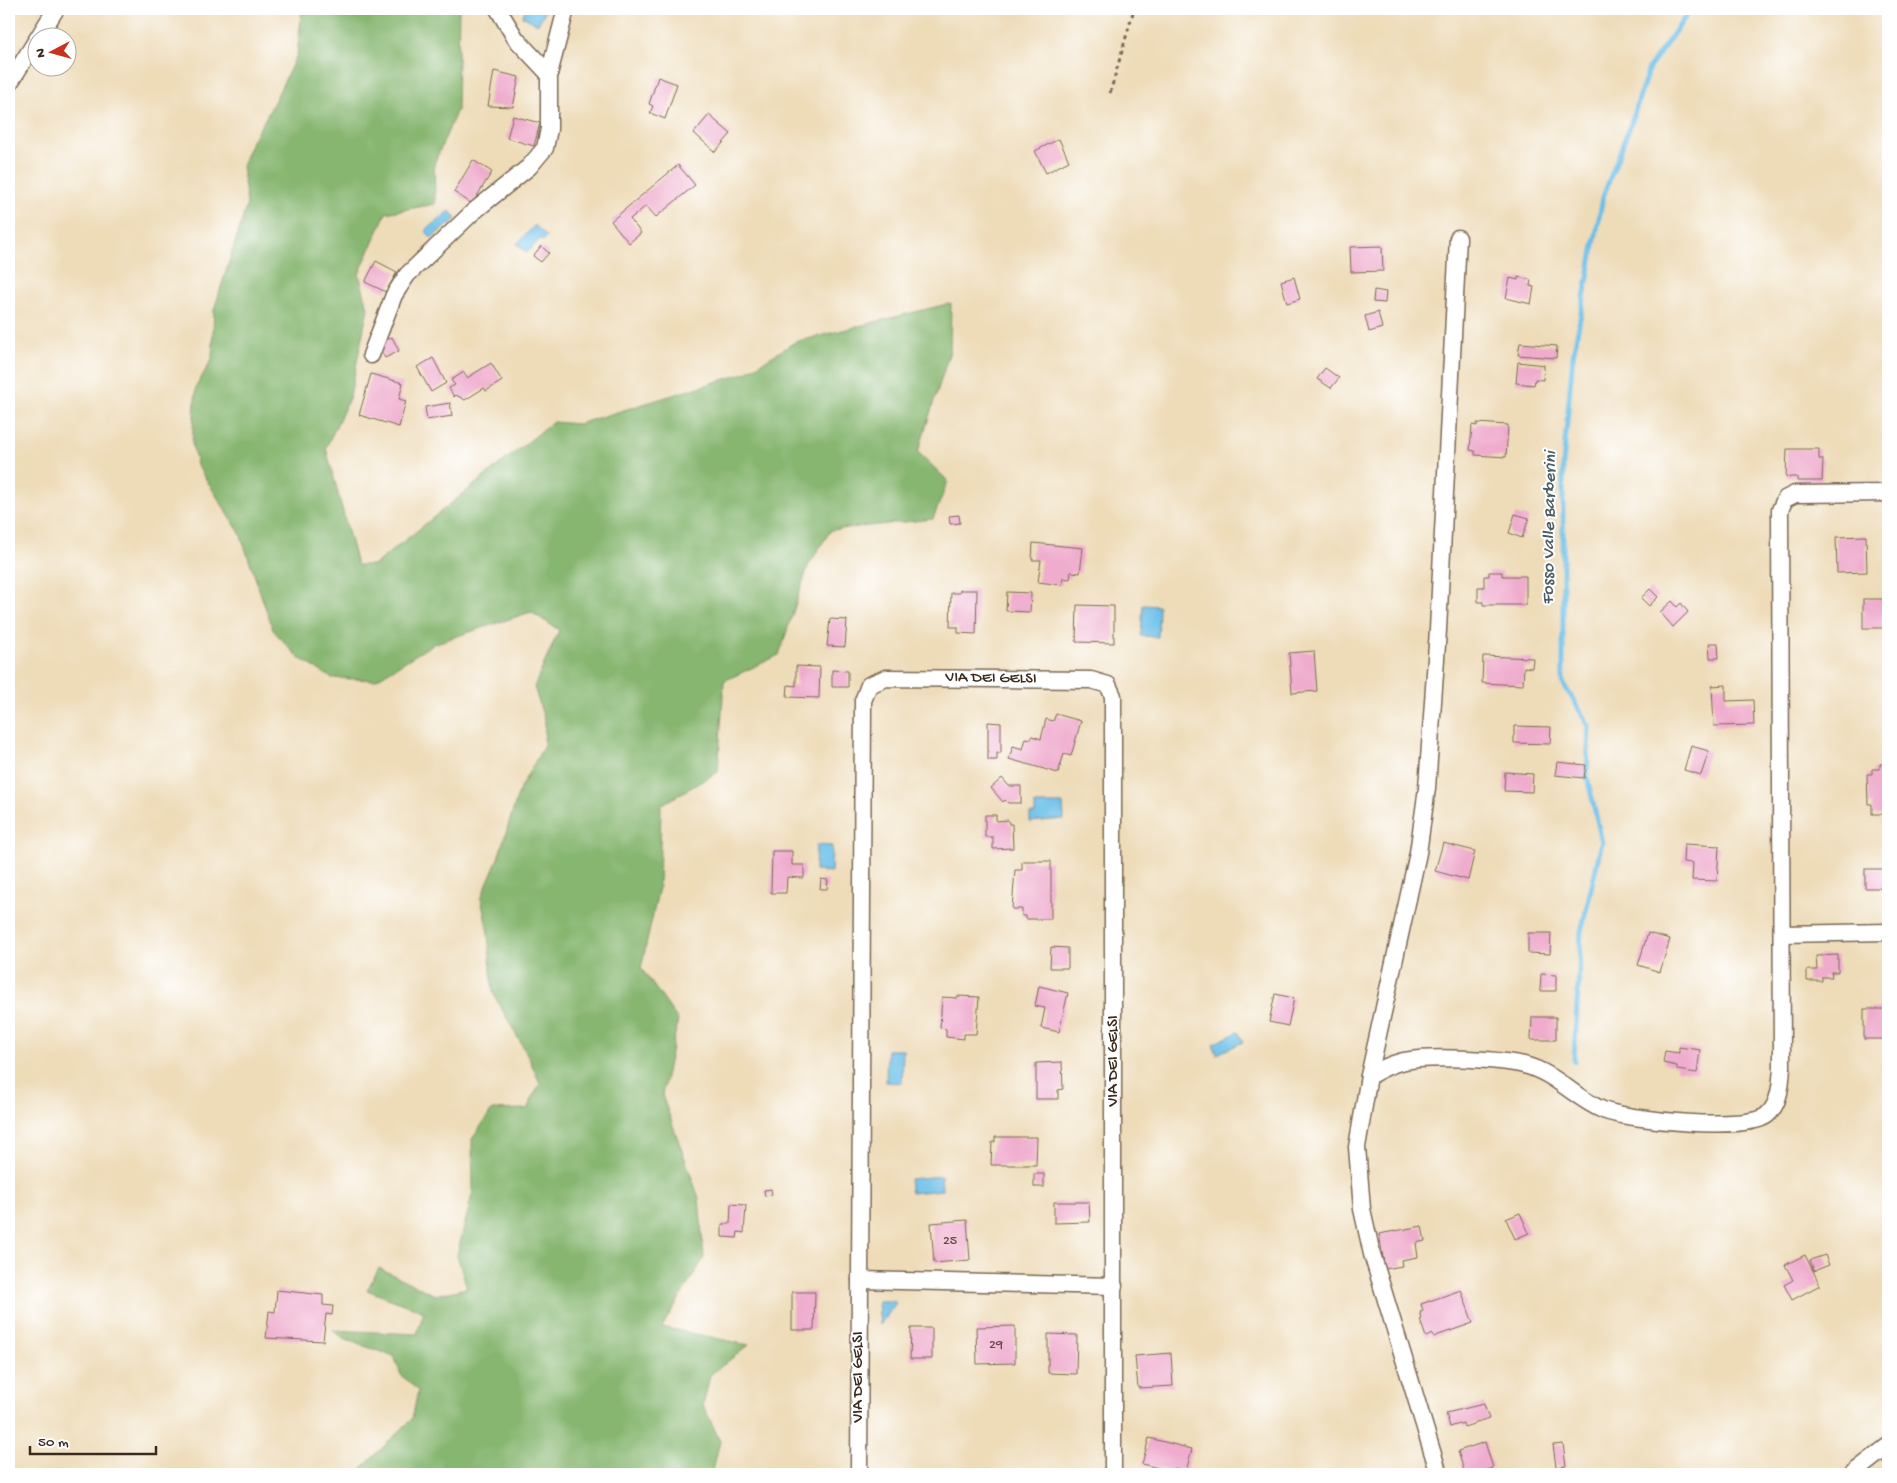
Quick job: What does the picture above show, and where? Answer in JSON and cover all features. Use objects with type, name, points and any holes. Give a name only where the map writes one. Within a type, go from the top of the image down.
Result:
[{"type":"street","points":[[9,84],[56,9]]},
{"type":"street","points":[[498,9],[516,39],[549,74]]},
{"type":"street","points":[[371,355],[394,296],[407,275],[461,223],[529,167],[542,153],[549,130],[549,74],[566,9]]},
{"type":"street","points":[[1439,1474],[1372,1254],[1363,1217],[1358,1180],[1357,1147],[1369,1076],[1418,853],[1427,788],[1438,630],[1458,238]]},
{"type":"street","points":[[1369,1076],[1392,1065],[1408,1061],[1464,1060],[1513,1063],[1549,1074],[1595,1106],[1623,1116],[1692,1122],[1757,1120],[1771,1110],[1780,1087],[1782,934],[1780,510],[1785,499],[1796,494],[1888,493]]},
{"type":"street","name":"VIA DEI GELSI","points":[[859,1474],[863,711],[866,689],[874,681],[886,678],[1090,680],[1108,685],[1114,702],[1113,1474]]},
{"type":"street","points":[[1782,934],[1888,932]]},
{"type":"street","points":[[860,1280],[1114,1286]]},
{"type":"street","points":[[1852,1474],[1888,1446]]},
{"type":"path","points":[[1110,93],[1134,9]]},
{"type":"green space","points":[[302,9],[459,9],[457,110],[434,164],[435,204],[386,213],[359,274],[368,308],[350,396],[326,448],[357,565],[374,565],[553,422],[578,424],[745,373],[795,342],[951,303],[950,351],[918,452],[948,481],[933,519],[831,530],[808,566],[779,655],[724,681],[718,772],[661,805],[659,887],[641,968],[678,1020],[662,1095],[699,1198],[704,1258],[662,1327],[749,1345],[710,1375],[703,1405],[720,1441],[712,1474],[356,1474],[412,1419],[418,1391],[401,1375],[394,1356],[346,1340],[333,1330],[417,1334],[424,1312],[367,1290],[379,1268],[435,1295],[467,1288],[457,1255],[473,1191],[472,1139],[492,1110],[527,1109],[540,1083],[528,1056],[493,993],[488,933],[481,898],[498,858],[520,788],[544,746],[545,722],[534,687],[559,630],[531,612],[433,644],[375,680],[332,678],[299,658],[273,630],[240,533],[197,465],[192,443],[196,387],[212,359],[214,310],[247,204],[242,166],[252,141],[268,114],[297,55]]},
{"type":"water","points":[[526,9],[546,9],[538,24],[522,16]]},
{"type":"water","points":[[450,211],[456,219],[431,238],[425,230]]},
{"type":"water","points":[[535,225],[547,237],[543,241],[540,239],[527,253],[517,244]]},
{"type":"water","points":[[1143,605],[1159,606],[1158,637],[1141,636]]},
{"type":"water","points":[[1035,804],[1063,804],[1064,819],[1030,822],[1030,814],[1035,814]]},
{"type":"water","points":[[816,845],[832,846],[831,872],[815,871]]},
{"type":"water","points":[[1238,1032],[1243,1042],[1217,1054],[1213,1044]]},
{"type":"water","points":[[887,1050],[903,1050],[902,1083],[886,1082]]},
{"type":"water","points":[[941,1176],[942,1190],[911,1193],[909,1179]]},
{"type":"water","points":[[878,1301],[894,1301],[896,1303],[880,1325]]},
{"type":"building","points":[[494,71],[519,77],[513,107],[488,106]]},
{"type":"building","points":[[658,77],[677,84],[665,119],[650,113],[653,106],[649,104]]},
{"type":"building","points":[[709,115],[731,134],[715,152],[694,133]]},
{"type":"building","points":[[513,116],[540,123],[534,146],[507,138]]},
{"type":"building","points":[[1059,139],[1069,161],[1046,173],[1035,151]]},
{"type":"building","points":[[473,160],[492,172],[472,204],[454,192]]},
{"type":"building","points":[[678,165],[695,185],[656,217],[646,206],[630,219],[641,233],[629,243],[611,221]]},
{"type":"building","points":[[541,246],[549,253],[541,262],[533,256]]},
{"type":"building","points":[[1382,246],[1383,271],[1351,272],[1350,247]]},
{"type":"building","points":[[376,261],[397,272],[386,292],[365,282]]},
{"type":"building","points":[[1294,277],[1300,299],[1287,303],[1281,281]]},
{"type":"building","points":[[1518,277],[1531,280],[1530,286],[1534,287],[1531,304],[1506,298],[1510,278],[1518,280]]},
{"type":"building","points":[[1374,290],[1386,292],[1385,303],[1373,302]]},
{"type":"building","points":[[1378,312],[1382,328],[1369,332],[1365,316]]},
{"type":"building","points":[[392,337],[399,351],[385,358],[378,345]]},
{"type":"building","points":[[1520,343],[1557,346],[1556,358],[1518,355]]},
{"type":"building","points":[[433,358],[446,383],[431,392],[417,367]]},
{"type":"building","points":[[1518,362],[1544,365],[1543,380],[1535,379],[1534,385],[1516,383]]},
{"type":"building","points":[[491,363],[502,381],[486,391],[484,388],[465,400],[456,395],[454,397],[449,388],[455,385],[451,380],[464,372],[467,378]]},
{"type":"building","points":[[1325,368],[1339,378],[1331,388],[1317,379]]},
{"type":"building","points":[[371,374],[403,383],[399,399],[406,401],[399,427],[359,415]]},
{"type":"building","points":[[450,403],[452,416],[427,420],[425,407]]},
{"type":"building","points":[[1477,423],[1508,425],[1506,457],[1475,455],[1475,451],[1470,450],[1472,425],[1477,426]]},
{"type":"building","points":[[1787,449],[1819,449],[1819,459],[1823,459],[1822,481],[1797,481],[1797,477],[1786,477]]},
{"type":"building","points":[[1515,514],[1529,518],[1522,538],[1509,533]]},
{"type":"building","points":[[959,515],[960,523],[950,524],[949,516]]},
{"type":"building","points":[[1866,536],[1867,572],[1837,573],[1836,537]]},
{"type":"building","points":[[1033,543],[1083,548],[1080,573],[1071,572],[1070,579],[1063,578],[1062,585],[1038,582],[1041,560],[1032,560]]},
{"type":"building","points":[[1489,572],[1502,572],[1502,576],[1526,576],[1526,605],[1483,605],[1483,602],[1478,602],[1478,587],[1484,587],[1484,576],[1489,576]]},
{"type":"building","points":[[1650,589],[1658,597],[1649,606],[1641,598]]},
{"type":"building","points":[[960,590],[977,590],[976,634],[958,633],[958,627],[950,627],[951,593],[960,593]]},
{"type":"building","points":[[1007,592],[1031,593],[1030,612],[1006,611]]},
{"type":"building","points":[[1863,599],[1888,599],[1888,628],[1863,628]]},
{"type":"building","points":[[1672,601],[1677,607],[1681,603],[1688,612],[1673,627],[1660,612]]},
{"type":"building","points":[[1077,605],[1114,606],[1114,643],[1076,642]]},
{"type":"building","points":[[830,619],[847,620],[845,647],[827,646]]},
{"type":"building","points":[[1709,643],[1718,643],[1719,658],[1710,658]]},
{"type":"building","points":[[1314,651],[1317,691],[1292,693],[1289,653]]},
{"type":"building","points":[[1483,656],[1533,658],[1532,668],[1524,667],[1523,685],[1482,683]]},
{"type":"building","points":[[796,666],[820,667],[819,698],[787,697],[788,685],[796,686]]},
{"type":"building","points":[[832,670],[848,671],[848,687],[832,687]]},
{"type":"building","points":[[1726,685],[1726,701],[1753,700],[1754,725],[1714,726],[1712,686]]},
{"type":"building","points":[[1056,714],[1081,721],[1071,756],[1064,754],[1058,773],[1009,759],[1013,746],[1023,749],[1026,738],[1031,739],[1032,736],[1041,739],[1046,719],[1053,721]]},
{"type":"building","points":[[988,722],[1001,723],[1001,753],[997,753],[997,760],[988,760]]},
{"type":"building","points":[[1514,726],[1551,727],[1550,744],[1514,743]]},
{"type":"building","points":[[1691,746],[1709,751],[1701,775],[1684,770]]},
{"type":"building","points":[[1557,762],[1586,765],[1584,778],[1555,775]]},
{"type":"building","points":[[1880,764],[1888,764],[1888,814],[1872,814],[1872,804],[1868,804],[1867,774],[1872,774],[1872,769],[1880,769]]},
{"type":"building","points":[[1505,772],[1533,774],[1532,792],[1504,791]]},
{"type":"building","points":[[1002,778],[1009,786],[1021,786],[1021,803],[1008,803],[1005,800],[1003,802],[991,788]]},
{"type":"building","points":[[985,815],[996,815],[996,821],[1008,820],[1009,824],[1012,824],[1013,848],[993,849],[993,837],[985,837]]},
{"type":"building","points":[[1443,843],[1475,851],[1468,880],[1435,871]]},
{"type":"building","points":[[1684,844],[1719,846],[1717,881],[1692,880],[1693,863],[1683,862]]},
{"type":"building","points":[[772,851],[792,851],[792,865],[804,865],[804,878],[787,877],[786,893],[771,893]]},
{"type":"building","points":[[1022,861],[1051,861],[1051,919],[1026,919],[1026,916],[1022,916],[1022,909],[1012,909],[1015,870],[1022,870]]},
{"type":"building","points":[[1865,869],[1888,869],[1888,888],[1865,888]]},
{"type":"building","points":[[821,879],[828,880],[827,889],[820,889]]},
{"type":"building","points":[[1528,933],[1551,933],[1550,954],[1528,953]]},
{"type":"building","points":[[1648,933],[1670,939],[1660,972],[1638,965]]},
{"type":"building","points":[[1051,947],[1068,948],[1068,968],[1050,968]]},
{"type":"building","points":[[1838,955],[1838,972],[1831,972],[1832,977],[1822,977],[1822,981],[1807,981],[1807,970],[1817,970],[1816,956]]},
{"type":"building","points":[[1541,974],[1556,975],[1556,991],[1540,991]]},
{"type":"building","points":[[1039,986],[1068,993],[1059,1032],[1041,1028],[1045,1008],[1035,1006]]},
{"type":"building","points":[[1275,994],[1294,998],[1288,1026],[1269,1022]]},
{"type":"building","points":[[957,996],[979,997],[976,1034],[964,1034],[964,1039],[946,1037],[946,1029],[940,1028],[942,997],[957,998]]},
{"type":"building","points":[[1864,1009],[1888,1009],[1888,1039],[1864,1039]]},
{"type":"building","points":[[1532,1017],[1556,1017],[1556,1040],[1531,1040]]},
{"type":"building","points":[[1679,1047],[1700,1050],[1697,1073],[1677,1070],[1677,1066],[1663,1063],[1665,1051],[1679,1053]]},
{"type":"building","points":[[1062,1062],[1063,1089],[1058,1090],[1058,1099],[1036,1099],[1036,1063]]},
{"type":"building","points":[[995,1137],[1037,1137],[1036,1165],[991,1165],[992,1142],[995,1142]]},
{"type":"building","points":[[1034,1174],[1044,1174],[1044,1187],[1034,1187]]},
{"type":"building","points":[[771,1189],[772,1195],[765,1196],[764,1190]]},
{"type":"building","points":[[1054,1202],[1089,1202],[1090,1222],[1054,1223]]},
{"type":"building","points":[[731,1204],[746,1205],[744,1233],[738,1232],[737,1238],[722,1237],[722,1224],[730,1224]]},
{"type":"building","points":[[1520,1213],[1529,1233],[1515,1239],[1506,1219]]},
{"type":"building","points":[[967,1220],[970,1260],[934,1263],[931,1223]]},
{"type":"building","points":[[1422,1226],[1425,1241],[1416,1243],[1418,1257],[1401,1260],[1402,1266],[1385,1269],[1379,1234]]},
{"type":"building","points":[[1805,1255],[1820,1285],[1792,1300],[1784,1285],[1793,1280],[1785,1265]]},
{"type":"building","points":[[1825,1255],[1829,1265],[1814,1271],[1810,1260]]},
{"type":"building","points":[[277,1290],[323,1295],[323,1305],[333,1306],[332,1315],[326,1314],[323,1341],[266,1338],[269,1311],[275,1312]]},
{"type":"building","points":[[1461,1290],[1473,1323],[1433,1337],[1432,1334],[1426,1337],[1420,1320],[1422,1319],[1420,1312],[1423,1311],[1421,1304]]},
{"type":"building","points":[[792,1292],[815,1292],[814,1330],[792,1330]]},
{"type":"building","points":[[1015,1326],[1015,1363],[977,1364],[976,1327]]},
{"type":"building","points":[[911,1328],[932,1328],[932,1359],[910,1359]]},
{"type":"building","points":[[1048,1334],[1077,1335],[1076,1374],[1048,1373]]},
{"type":"building","points":[[1171,1353],[1173,1386],[1138,1388],[1135,1356]]},
{"type":"building","points":[[1484,1404],[1489,1419],[1464,1427],[1463,1423],[1450,1427],[1446,1413]]},
{"type":"building","points":[[1149,1438],[1192,1449],[1186,1471],[1175,1468],[1174,1472],[1142,1464]]},
{"type":"building","points":[[1485,1442],[1493,1468],[1474,1474],[1465,1474],[1458,1451]]},
{"type":"building","points":[[1563,1444],[1566,1466],[1556,1467],[1553,1445]]},
{"type":"waterway","name":"Fosso Valle Barberini","points":[[1574,1061],[1581,932],[1602,842],[1587,776],[1589,726],[1563,683],[1563,464],[1573,356],[1603,197],[1649,68],[1691,9]]}]
